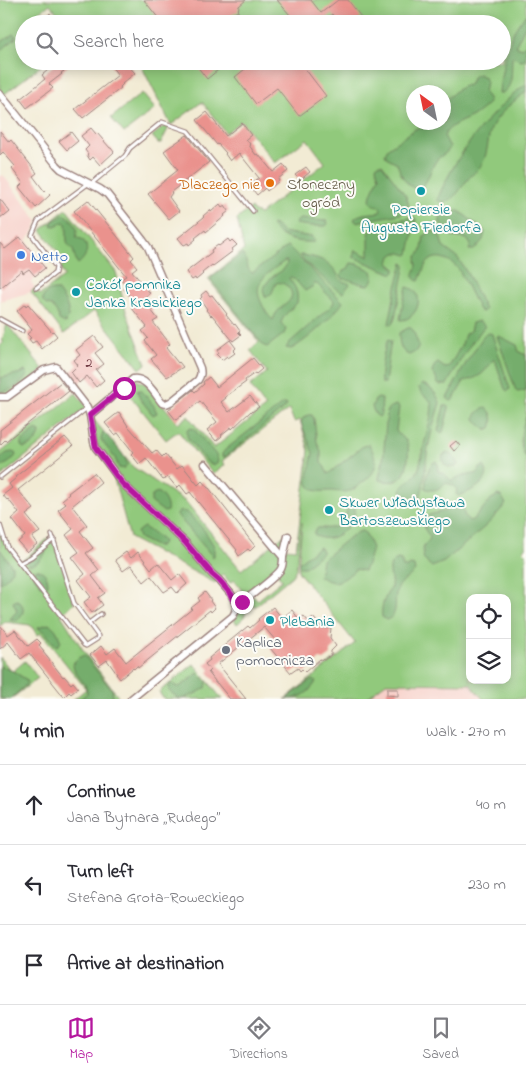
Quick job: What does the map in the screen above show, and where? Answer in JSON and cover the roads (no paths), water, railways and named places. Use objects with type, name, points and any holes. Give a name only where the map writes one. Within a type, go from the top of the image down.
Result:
[{"type":"street","points":[[0,94],[61,169],[90,183],[107,194],[138,233],[148,247],[201,372],[198,380],[172,401],[164,404],[143,381],[138,378],[133,379],[90,415]]},
{"type":"street","points":[[0,396],[7,397],[44,370],[56,367],[87,407],[96,448],[118,478],[185,542],[231,594],[237,605]]},
{"type":"street","points":[[205,464],[282,557]]},
{"type":"street","points":[[131,699],[230,619],[237,605],[278,573],[283,566],[282,557],[288,536]]},
{"type":"lane","points":[[36,288],[55,273],[56,267],[32,235],[38,220],[125,156],[130,148],[162,122],[188,131],[253,211]]},
{"type":"lane","points":[[0,319],[22,331]]},
{"type":"lane","points":[[0,477],[87,407]]},
{"type":"lane","points":[[0,525],[7,547],[86,646],[97,639],[98,636],[74,603],[52,535]]},
{"type":"lane","points":[[20,563],[54,540]]},
{"type":"lane","points":[[89,623],[101,614]]},
{"type":"place","name":"Dlaczego nie","points":[[270,183]]},
{"type":"place","name":"Popiersie Augusta Fiedorfa","points":[[421,191]]},
{"type":"place","name":"Netto","points":[[21,255]]},
{"type":"place","name":"Cokół pomnika Janka Krasickiego","points":[[76,292]]},
{"type":"place","name":"Skwer Władysława Bartoszewskiego","points":[[329,510]]},
{"type":"place","name":"Plebania","points":[[270,620]]},
{"type":"place","name":"Kaplica pomocnicza","points":[[226,650]]},
{"type":"park label","name":"Słoneczny ogród","points":[[321,192]]}]
